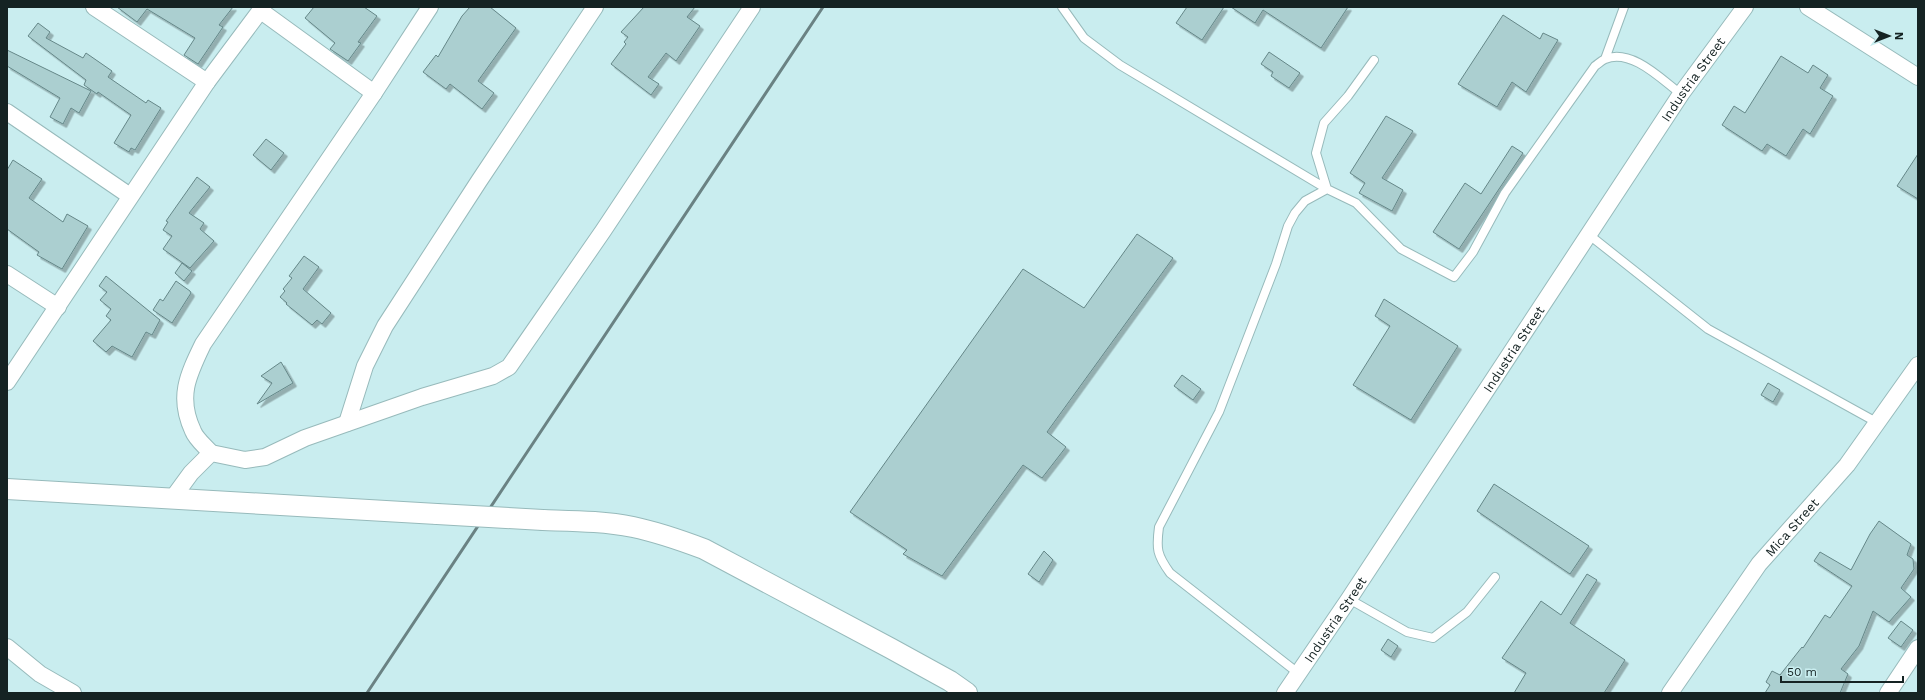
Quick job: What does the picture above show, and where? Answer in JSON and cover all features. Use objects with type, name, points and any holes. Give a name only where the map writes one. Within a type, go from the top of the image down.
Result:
[{"type":"street","points":[[94,7],[207,82]]},
{"type":"street","points":[[430,7],[374,93],[203,344],[186,383],[185,404],[193,432],[211,453],[245,460],[265,457],[305,438],[422,398],[493,376],[509,368],[603,231],[752,7]]},
{"type":"street","points":[[347,423],[366,366],[385,326],[478,181],[595,7]]},
{"type":"street","name":"Industria Street","points":[[1285,693],[1349,599],[1681,94],[1745,7]]},
{"type":"street","points":[[1808,7],[1918,77]]},
{"type":"street","points":[[7,382],[207,82],[262,9],[374,93]]},
{"type":"street","points":[[7,112],[130,196]]},
{"type":"street","points":[[7,274],[58,307]]},
{"type":"street","name":"Mica Street","points":[[1670,693],[1759,564],[1847,464],[1878,423],[1918,365]]},
{"type":"street","points":[[172,499],[191,473],[211,453]]},
{"type":"street","points":[[7,489],[604,523],[632,527],[672,537],[704,549],[890,648],[950,681],[967,693]]},
{"type":"street","points":[[7,647],[40,674],[73,693]]},
{"type":"street","points":[[1888,693],[1918,648]]},
{"type":"lane","points":[[1062,7],[1084,38],[1120,65],[1327,189],[1356,203],[1401,249],[1454,277],[1473,252],[1510,187],[1595,66],[1605,59],[1630,59],[1640,64],[1681,94]]},
{"type":"lane","points":[[1605,59],[1624,7]]},
{"type":"lane","points":[[1327,189],[1316,153],[1324,123],[1348,96],[1374,60]]},
{"type":"lane","points":[[1298,673],[1170,573],[1162,562],[1157,546],[1159,527],[1219,412],[1276,264],[1288,226],[1295,213],[1305,201],[1327,189]]},
{"type":"lane","points":[[1588,234],[1708,329],[1878,423]]},
{"type":"lane","points":[[1349,599],[1407,632],[1433,638],[1467,612],[1495,577]]},
{"type":"building","points":[[117,7],[233,7],[219,25],[223,27],[198,64],[184,55],[195,38],[147,9],[137,22]]},
{"type":"building","points":[[314,7],[364,7],[377,16],[358,42],[361,43],[348,61],[330,49],[335,43],[305,18]]},
{"type":"building","points":[[470,7],[490,7],[516,28],[478,81],[494,93],[482,109],[450,84],[446,89],[423,72],[436,55],[438,57],[462,16]]},
{"type":"building","points":[[644,7],[695,7],[687,17],[700,26],[676,61],[666,53],[648,77],[659,84],[651,95],[611,64],[626,44],[624,42],[628,37],[621,32]]},
{"type":"building","points":[[1187,7],[1224,7],[1202,40],[1176,23]]},
{"type":"building","points":[[1231,7],[1348,7],[1321,48],[1263,10],[1255,23]]},
{"type":"building","points":[[1503,15],[1540,39],[1543,33],[1558,40],[1526,92],[1512,82],[1497,107],[1458,84]]},
{"type":"building","points":[[38,23],[50,32],[46,38],[83,58],[86,53],[112,71],[108,77],[146,103],[148,100],[161,108],[135,150],[131,148],[129,152],[114,143],[131,115],[98,92],[97,94],[84,85],[86,80],[28,36]]},
{"type":"building","points":[[7,50],[91,91],[79,113],[71,108],[63,124],[50,117],[60,98],[7,66]]},
{"type":"building","points":[[1269,52],[1300,73],[1289,88],[1271,76],[1273,72],[1261,64]]},
{"type":"building","points":[[1781,56],[1808,73],[1813,65],[1828,75],[1820,88],[1833,96],[1810,134],[1803,129],[1786,156],[1767,144],[1762,151],[1722,125],[1734,106],[1745,113]]},
{"type":"building","points":[[1386,116],[1413,131],[1382,178],[1403,190],[1392,211],[1359,193],[1365,183],[1350,173]]},
{"type":"building","points":[[266,139],[284,153],[271,170],[253,155]]},
{"type":"building","points":[[1512,146],[1523,153],[1459,249],[1433,232],[1465,183],[1481,194]]},
{"type":"building","points":[[1918,154],[1918,199],[1897,186]]},
{"type":"building","points":[[13,160],[42,179],[29,198],[63,222],[67,214],[88,226],[62,269],[37,255],[39,252],[7,229],[7,170]]},
{"type":"building","points":[[197,177],[210,187],[189,213],[204,223],[200,229],[214,241],[190,268],[163,249],[172,236],[163,230],[168,222],[166,221]]},
{"type":"building","points":[[1137,234],[1173,258],[1047,432],[1066,447],[1042,478],[1023,465],[942,576],[903,554],[907,550],[850,512],[1023,269],[1084,308]]},
{"type":"building","points":[[304,256],[319,267],[303,289],[331,313],[322,324],[317,320],[312,325],[286,304],[287,303],[280,297],[285,291],[283,289],[292,278],[289,276]]},
{"type":"building","points":[[182,263],[192,271],[184,281],[175,273]]},
{"type":"building","points":[[106,276],[160,320],[152,335],[146,332],[132,357],[112,346],[106,352],[93,341],[111,320],[106,316],[111,309],[100,300],[107,292],[99,286]]},
{"type":"building","points":[[176,281],[191,293],[172,323],[153,310],[160,299],[163,301]]},
{"type":"building","points":[[1384,299],[1458,346],[1411,420],[1353,385],[1390,326],[1375,316]]},
{"type":"building","points":[[281,362],[293,383],[257,404],[272,383],[261,376]]},
{"type":"building","points":[[1182,375],[1201,389],[1193,400],[1174,386]]},
{"type":"building","points":[[1768,383],[1780,390],[1773,402],[1761,395]]},
{"type":"building","points":[[1494,484],[1589,546],[1570,574],[1477,511]]},
{"type":"building","points":[[1879,521],[1911,544],[1907,555],[1913,559],[1914,569],[1901,588],[1911,597],[1889,622],[1873,611],[1859,646],[1841,669],[1848,674],[1840,693],[1765,693],[1770,685],[1766,682],[1772,671],[1780,675],[1802,647],[1803,648],[1825,615],[1830,618],[1852,586],[1814,561],[1820,552],[1851,570],[1870,534]]},
{"type":"building","points":[[1044,551],[1053,560],[1039,582],[1028,574]]},
{"type":"building","points":[[1587,574],[1597,580],[1570,623],[1625,660],[1604,693],[1514,693],[1526,673],[1502,658],[1541,601],[1561,615]]},
{"type":"building","points":[[1901,621],[1913,630],[1901,647],[1888,638]]},
{"type":"building","points":[[1388,639],[1398,646],[1391,657],[1381,650]]},
{"type":"railway","points":[[367,693],[823,7]]}]
